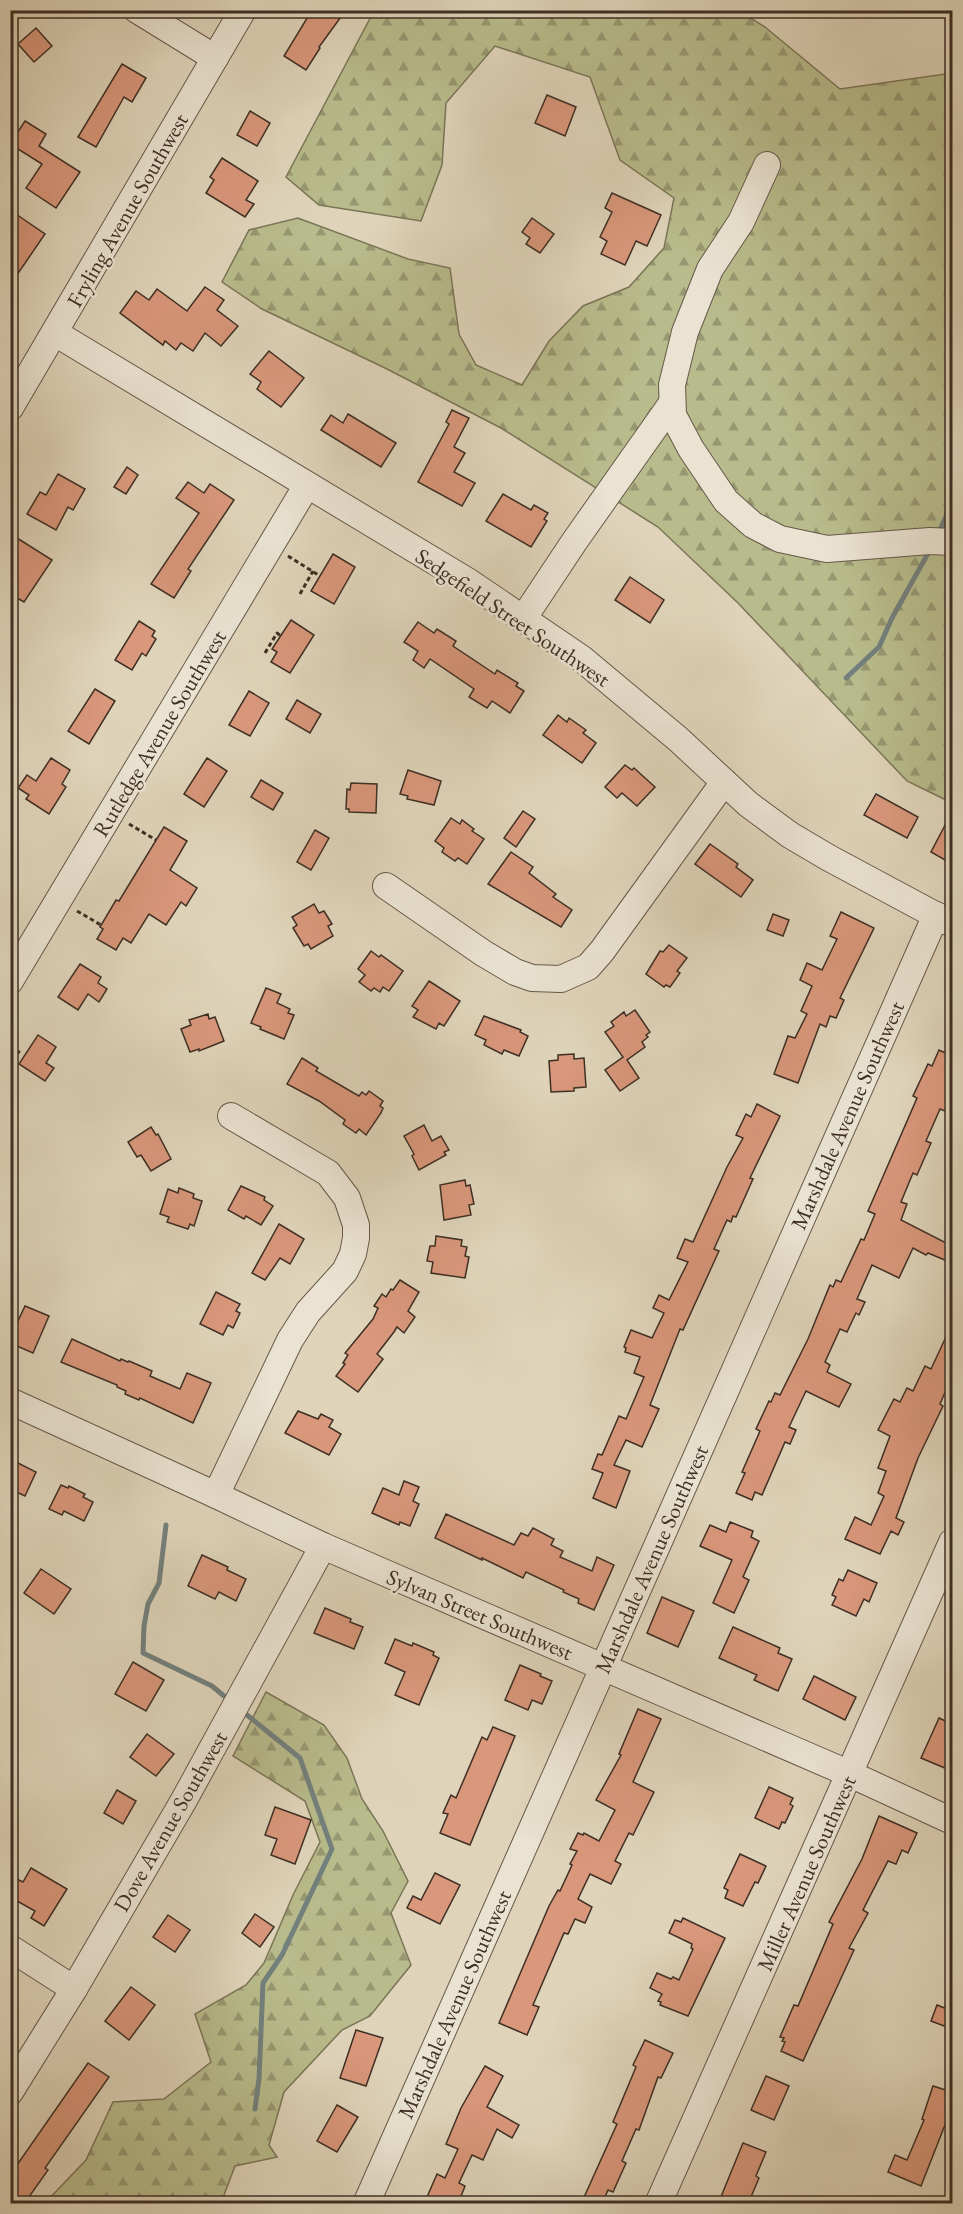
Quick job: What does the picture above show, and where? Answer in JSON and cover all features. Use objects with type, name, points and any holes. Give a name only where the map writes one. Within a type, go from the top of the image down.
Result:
[{"type":"street","points":[[137,10],[215,58]]},
{"type":"street","name":"Fryling Avenue Southwest","points":[[10,408],[243,10]]},
{"type":"street","points":[[766,165],[741,222],[710,269],[685,332],[672,385],[673,415],[691,449],[726,501],[753,525],[780,539],[827,549],[941,542]]},
{"type":"street","name":"Sedgefield Street Southwest","points":[[55,333],[469,582],[581,658],[678,739],[748,804],[790,835],[944,920]]},
{"type":"street","points":[[523,619],[672,403]]},
{"type":"street","name":"Rutledge Avenue Southwest","points":[[10,981],[307,485]]},
{"type":"street","points":[[386,886],[483,953],[515,972],[532,978],[561,979],[588,968],[724,782]]},
{"type":"street","name":"Marshdale Avenue Southwest","points":[[366,2204],[603,1668],[944,920]]},
{"type":"street","points":[[216,1495],[290,1340],[308,1312],[345,1270],[353,1254],[356,1238],[356,1224],[346,1198],[328,1173],[231,1116]]},
{"type":"street","name":"Sylvan Street Southwest","points":[[10,1401],[323,1546],[850,1774],[952,1821]]},
{"type":"street","name":"Miller Avenue Southwest","points":[[658,2204],[952,1542]]},
{"type":"street","name":"Dove Avenue Southwest","points":[[10,2092],[74,1989],[184,1800],[323,1546]]},
{"type":"street","points":[[10,1948],[74,1989]]},
{"type":"path","points":[[271,546],[320,576]]},
{"type":"path","points":[[300,594],[313,571]]},
{"type":"path","points":[[265,653],[277,633],[281,636]]},
{"type":"path","points":[[111,813],[156,840]]},
{"type":"path","points":[[59,900],[101,925]]},
{"type":"path","points":[[10,1046],[22,1054]]},
{"type":"green space","points":[[374,11],[739,11],[765,27],[840,89],[952,73],[952,803],[907,781],[738,603],[658,527],[501,428],[387,369],[262,309],[222,282],[249,230],[298,218],[408,259],[450,268],[459,334],[476,365],[522,385],[549,341],[583,306],[629,287],[664,248],[674,198],[620,160],[590,77],[495,46],[446,103],[442,165],[421,221],[319,205],[286,177]]},
{"type":"green space","points":[[266,1692],[324,1725],[347,1758],[362,1799],[383,1831],[408,1881],[391,1913],[411,1965],[370,2016],[342,2030],[284,2092],[269,2145],[277,2157],[235,2166],[221,2203],[45,2203],[86,2160],[113,2102],[164,2099],[211,2062],[195,2014],[246,1985],[264,1963],[293,1895],[320,1842],[305,1801],[233,1756]]},
{"type":"building","points":[[312,10],[346,10],[319,47],[306,70],[284,56]]},
{"type":"building","points":[[36,28],[52,46],[34,62],[18,44]]},
{"type":"building","points":[[122,64],[146,78],[132,102],[124,97],[96,147],[78,137]]},
{"type":"building","points":[[547,95],[576,107],[565,136],[535,123]]},
{"type":"building","points":[[250,111],[270,123],[257,146],[237,135]]},
{"type":"building","points":[[25,121],[46,134],[39,146],[80,172],[56,208],[26,188],[42,164],[10,144]]},
{"type":"building","points":[[222,158],[258,181],[246,200],[254,204],[245,217],[206,193],[214,180],[210,177]]},
{"type":"building","points":[[612,193],[661,215],[647,246],[636,241],[625,265],[601,254],[607,241],[600,237],[612,212],[605,208]]},
{"type":"building","points":[[10,210],[45,234],[10,285]]},
{"type":"building","points":[[532,218],[554,234],[540,253],[526,244],[530,238],[522,232]]},
{"type":"building","points":[[205,287],[224,300],[217,310],[238,326],[221,346],[205,333],[193,351],[181,343],[176,350],[165,341],[163,345],[120,313],[136,291],[149,300],[157,289],[187,311]]},
{"type":"building","points":[[269,351],[304,378],[281,407],[257,389],[261,382],[250,374]]},
{"type":"building","points":[[452,410],[469,418],[454,447],[465,453],[454,472],[475,483],[462,506],[418,482],[449,424],[446,422]]},
{"type":"building","points":[[348,414],[396,443],[381,467],[321,430],[331,415],[343,423]]},
{"type":"building","points":[[127,467],[138,475],[126,494],[114,487]]},
{"type":"building","points":[[58,474],[85,489],[73,510],[68,507],[56,530],[27,514],[40,492],[46,495]]},
{"type":"building","points":[[188,482],[204,493],[210,484],[234,500],[188,569],[191,571],[174,598],[151,584],[199,513],[176,498]]},
{"type":"building","points":[[503,494],[531,510],[534,505],[548,513],[544,519],[547,521],[531,547],[486,521]]},
{"type":"building","points":[[17,538],[52,560],[24,602],[10,594],[10,547]]},
{"type":"building","points":[[333,554],[355,567],[334,604],[311,591]]},
{"type":"building","points":[[630,577],[664,600],[650,623],[615,600]]},
{"type":"building","points":[[291,620],[314,635],[290,673],[271,662],[277,652],[272,649]]},
{"type":"building","points":[[139,621],[155,631],[152,636],[156,639],[146,656],[142,653],[132,670],[115,660]]},
{"type":"building","points":[[418,622],[434,633],[437,629],[456,641],[453,646],[495,674],[497,670],[518,683],[516,686],[524,691],[510,713],[492,701],[487,708],[469,697],[474,689],[430,659],[424,668],[413,660],[418,651],[404,642]]},
{"type":"building","points":[[95,689],[115,701],[89,744],[68,731]]},
{"type":"building","points":[[249,691],[269,703],[250,736],[229,725]]},
{"type":"building","points":[[297,700],[321,714],[310,733],[286,719]]},
{"type":"building","points":[[558,715],[567,722],[569,718],[586,730],[583,733],[596,743],[582,763],[543,735]]},
{"type":"building","points":[[51,758],[70,770],[62,784],[66,787],[49,814],[26,799],[29,795],[18,788],[27,775],[36,781]]},
{"type":"building","points":[[207,758],[227,771],[204,807],[184,794]]},
{"type":"building","points":[[625,765],[632,770],[634,768],[655,787],[637,806],[622,793],[617,798],[605,787]]},
{"type":"building","points":[[408,770],[441,781],[434,805],[407,799],[408,796],[400,794]]},
{"type":"building","points":[[261,780],[283,793],[273,810],[251,797]]},
{"type":"building","points":[[351,783],[377,784],[376,813],[349,812],[349,809],[346,809],[347,789],[350,790]]},
{"type":"building","points":[[876,794],[918,817],[907,838],[864,815]]},
{"type":"building","points":[[523,811],[535,819],[516,847],[504,838]]},
{"type":"building","points":[[952,812],[952,864],[931,852]]},
{"type":"building","points":[[451,818],[460,824],[462,820],[484,839],[467,864],[458,858],[455,861],[442,852],[444,848],[435,841]]},
{"type":"building","points":[[164,827],[187,841],[170,870],[197,888],[186,906],[181,902],[166,925],[149,914],[131,943],[123,938],[116,950],[97,939],[103,929],[100,927],[116,900],[119,901]]},
{"type":"building","points":[[315,830],[329,838],[311,870],[297,862]]},
{"type":"building","points":[[710,844],[738,864],[736,867],[753,880],[741,897],[695,864]]},
{"type":"building","points":[[511,852],[533,867],[529,873],[556,894],[553,897],[572,910],[561,927],[488,884]]},
{"type":"building","points":[[314,904],[319,913],[324,911],[332,924],[328,926],[333,936],[311,949],[308,944],[304,946],[293,928],[297,925],[292,917]]},
{"type":"building","points":[[841,912],[874,928],[840,998],[844,1000],[836,1018],[830,1016],[826,1027],[820,1024],[798,1083],[774,1074],[788,1036],[795,1038],[807,1014],[801,1011],[812,986],[800,980],[807,963],[822,970],[837,939],[830,936]]},
{"type":"building","points":[[773,914],[789,920],[783,936],[767,930]]},
{"type":"building","points":[[669,945],[687,958],[677,971],[680,973],[670,987],[666,985],[664,987],[646,974],[660,951],[663,952]]},
{"type":"building","points":[[371,951],[379,957],[381,955],[403,971],[389,991],[383,987],[380,992],[374,988],[371,991],[359,982],[365,975],[358,969]]},
{"type":"building","points":[[80,964],[101,977],[98,983],[107,989],[99,1002],[88,994],[78,1010],[58,997]]},
{"type":"building","points":[[429,981],[460,1001],[444,1026],[439,1023],[436,1029],[413,1017],[418,1010],[412,1006]]},
{"type":"building","points":[[266,988],[281,994],[277,1003],[290,1009],[288,1013],[294,1015],[284,1039],[251,1023]]},
{"type":"building","points":[[635,1010],[650,1032],[642,1042],[645,1047],[627,1060],[639,1078],[620,1091],[605,1070],[623,1057],[605,1032],[614,1026],[611,1022],[624,1012],[626,1016]]},
{"type":"building","points":[[208,1014],[209,1019],[215,1017],[224,1041],[199,1051],[199,1049],[190,1052],[181,1029],[191,1025],[189,1020]]},
{"type":"building","points":[[484,1016],[521,1030],[520,1032],[528,1036],[519,1056],[504,1050],[502,1054],[484,1045],[486,1040],[475,1035]]},
{"type":"building","points":[[38,1035],[56,1047],[46,1063],[54,1068],[45,1081],[19,1064]]},
{"type":"building","points":[[939,1050],[952,1056],[952,1094],[945,1111],[940,1109],[926,1141],[931,1143],[917,1175],[913,1173],[901,1202],[907,1204],[901,1220],[952,1246],[952,1263],[928,1253],[926,1255],[913,1248],[899,1278],[872,1265],[857,1299],[865,1302],[859,1315],[856,1313],[847,1332],[840,1329],[825,1362],[830,1365],[827,1372],[851,1384],[839,1407],[806,1391],[789,1427],[796,1430],[790,1444],[785,1442],[762,1495],[755,1492],[752,1500],[736,1493],[745,1473],[742,1472],[760,1431],[756,1429],[769,1401],[771,1402],[775,1393],[780,1395],[808,1339],[830,1285],[833,1287],[836,1280],[841,1282],[861,1239],[864,1240],[875,1214],[868,1211],[917,1098],[913,1096],[928,1064],[932,1066]]},
{"type":"building","points":[[574,1054],[574,1059],[584,1058],[586,1087],[574,1088],[574,1091],[551,1092],[549,1061],[558,1060],[558,1055]]},
{"type":"building","points":[[302,1058],[318,1068],[316,1071],[359,1096],[362,1092],[366,1095],[369,1091],[383,1101],[380,1106],[383,1108],[381,1113],[366,1135],[359,1129],[356,1133],[343,1124],[345,1120],[319,1101],[287,1084]]},
{"type":"building","points":[[757,1104],[780,1116],[750,1178],[753,1179],[736,1217],[733,1216],[731,1222],[727,1220],[714,1249],[719,1251],[683,1330],[680,1329],[650,1405],[659,1409],[642,1447],[626,1440],[614,1465],[630,1471],[616,1508],[593,1498],[603,1473],[592,1469],[598,1454],[602,1455],[619,1416],[626,1419],[644,1377],[634,1373],[640,1357],[625,1352],[624,1347],[631,1330],[652,1338],[664,1313],[653,1308],[659,1295],[669,1300],[688,1262],[677,1258],[685,1239],[693,1242],[727,1167],[743,1138],[736,1135],[746,1114],[751,1117]]},
{"type":"building","points":[[424,1125],[432,1141],[441,1136],[449,1150],[444,1152],[446,1155],[419,1170],[412,1156],[414,1154],[404,1136]]},
{"type":"building","points":[[151,1127],[156,1135],[158,1134],[171,1159],[151,1171],[141,1155],[137,1157],[128,1142]]},
{"type":"building","points":[[465,1180],[466,1186],[470,1185],[474,1204],[469,1205],[471,1215],[444,1220],[440,1185]]},
{"type":"building","points":[[241,1186],[265,1197],[264,1200],[273,1206],[261,1225],[246,1216],[244,1219],[228,1210]]},
{"type":"building","points":[[179,1188],[194,1194],[193,1198],[202,1201],[194,1226],[190,1224],[188,1229],[167,1222],[169,1217],[160,1214],[168,1189],[178,1193]]},
{"type":"building","points":[[279,1224],[304,1239],[290,1264],[280,1258],[265,1280],[252,1273]]},
{"type":"building","points":[[436,1236],[462,1240],[461,1246],[467,1247],[465,1256],[469,1257],[465,1278],[431,1273],[433,1262],[427,1261],[430,1246],[435,1246]]},
{"type":"building","points":[[400,1280],[419,1292],[408,1311],[415,1317],[404,1333],[397,1327],[377,1354],[383,1359],[358,1392],[336,1376],[345,1364],[343,1363],[348,1355],[345,1353],[373,1319],[378,1308],[374,1306],[382,1294],[386,1297]]},
{"type":"building","points":[[216,1292],[240,1304],[236,1311],[240,1313],[233,1328],[228,1325],[223,1335],[200,1324]]},
{"type":"building","points":[[25,1306],[49,1316],[33,1353],[10,1343],[10,1338]]},
{"type":"building","points":[[952,1324],[952,1376],[940,1404],[943,1406],[918,1458],[896,1518],[904,1522],[898,1535],[891,1531],[880,1554],[845,1539],[855,1517],[871,1525],[884,1496],[878,1493],[886,1471],[878,1468],[890,1436],[878,1430],[894,1399],[900,1402],[907,1388],[913,1391],[925,1366],[931,1369]]},
{"type":"building","points":[[72,1339],[120,1361],[121,1359],[129,1361],[152,1371],[150,1376],[180,1389],[187,1373],[211,1383],[193,1423],[140,1398],[139,1400],[125,1394],[126,1391],[117,1385],[61,1362]]},
{"type":"building","points":[[298,1411],[318,1419],[321,1414],[333,1420],[329,1427],[341,1434],[329,1455],[285,1433]]},
{"type":"building","points":[[10,1459],[36,1472],[25,1496],[10,1489]]},
{"type":"building","points":[[404,1481],[419,1487],[413,1501],[419,1504],[410,1526],[400,1522],[399,1525],[372,1513],[383,1488],[399,1495]]},
{"type":"building","points":[[61,1485],[68,1488],[69,1486],[85,1494],[83,1497],[93,1502],[84,1521],[64,1511],[62,1515],[49,1509]]},
{"type":"building","points":[[446,1514],[514,1545],[521,1533],[528,1536],[533,1528],[554,1539],[551,1545],[563,1551],[560,1557],[592,1571],[597,1557],[614,1565],[594,1610],[578,1603],[579,1599],[563,1592],[564,1590],[526,1572],[523,1578],[435,1538]]},
{"type":"building","points":[[730,1522],[753,1531],[751,1537],[759,1541],[743,1577],[749,1580],[734,1613],[713,1603],[732,1560],[700,1546],[710,1525],[726,1532]]},
{"type":"building","points":[[202,1555],[228,1567],[227,1570],[246,1579],[236,1601],[219,1592],[215,1599],[188,1586]]},
{"type":"building","points":[[41,1569],[71,1589],[54,1614],[24,1593]]},
{"type":"building","points":[[848,1570],[877,1583],[869,1602],[864,1599],[856,1616],[832,1605],[836,1597],[832,1595],[839,1579],[843,1581]]},
{"type":"building","points":[[662,1597],[694,1611],[678,1647],[647,1633]]},
{"type":"building","points":[[325,1608],[363,1627],[354,1649],[314,1633]]},
{"type":"building","points":[[733,1627],[780,1648],[778,1653],[792,1659],[778,1691],[754,1680],[757,1675],[719,1658]]},
{"type":"building","points":[[395,1639],[412,1646],[413,1643],[434,1652],[433,1655],[439,1658],[419,1705],[395,1695],[405,1672],[385,1663]]},
{"type":"building","points":[[133,1662],[164,1680],[146,1711],[115,1694]]},
{"type":"building","points":[[520,1665],[552,1681],[542,1704],[532,1700],[528,1710],[505,1700]]},
{"type":"building","points":[[814,1676],[856,1697],[845,1720],[803,1699]]},
{"type":"building","points":[[638,1709],[661,1719],[633,1782],[654,1792],[633,1835],[629,1833],[615,1861],[621,1864],[611,1884],[590,1874],[578,1899],[592,1907],[585,1923],[575,1919],[568,1934],[564,1933],[533,2005],[539,2007],[527,2035],[499,2023],[549,1906],[558,1890],[560,1891],[572,1865],[570,1864],[577,1851],[570,1849],[578,1833],[583,1835],[584,1833],[599,1841],[615,1810],[596,1800],[621,1755],[619,1754]]},
{"type":"building","points":[[939,1718],[952,1724],[952,1771],[921,1758]]},
{"type":"building","points":[[493,1727],[515,1736],[470,1845],[440,1833],[448,1814],[443,1813],[451,1795],[456,1798],[482,1737],[487,1740]]},
{"type":"building","points":[[147,1734],[174,1754],[156,1776],[130,1757]]},
{"type":"building","points":[[769,1787],[793,1798],[790,1804],[793,1806],[785,1823],[782,1822],[779,1829],[755,1818]]},
{"type":"building","points":[[117,1790],[136,1801],[123,1824],[104,1813]]},
{"type":"building","points":[[275,1807],[311,1820],[295,1864],[271,1855],[277,1839],[265,1835]]},
{"type":"building","points":[[879,1816],[917,1833],[908,1853],[902,1850],[896,1864],[888,1861],[863,1910],[868,1913],[849,1948],[854,1950],[803,2061],[781,2051],[785,2042],[782,2041],[784,2038],[780,2037],[794,2005],[798,2006],[833,1924],[829,1922],[862,1859]]},
{"type":"building","points":[[740,1854],[766,1866],[743,1906],[725,1898],[728,1890],[724,1888]]},
{"type":"building","points":[[31,1868],[67,1889],[44,1926],[31,1918],[35,1911],[10,1897],[10,1876],[23,1882]]},
{"type":"building","points":[[435,1873],[460,1885],[440,1924],[407,1908],[413,1896],[421,1900]]},
{"type":"building","points":[[255,1914],[274,1927],[260,1947],[242,1933]]},
{"type":"building","points":[[168,1915],[190,1930],[175,1952],[153,1937]]},
{"type":"building","points":[[683,1918],[725,1938],[688,2016],[660,2005],[661,2002],[658,2001],[662,1994],[650,1988],[657,1973],[679,1980],[693,1949],[692,1944],[669,1933],[675,1920],[681,1922]]},
{"type":"building","points":[[131,1987],[155,2005],[129,2040],[105,2021]]},
{"type":"building","points":[[937,2005],[952,2011],[952,2029],[931,2021]]},
{"type":"building","points":[[356,2030],[383,2038],[366,2086],[340,2078]]},
{"type":"building","points":[[645,2040],[673,2053],[661,2078],[658,2077],[639,2130],[636,2129],[622,2161],[626,2163],[613,2192],[608,2190],[602,2204],[581,2204],[617,2124],[613,2122],[636,2067],[633,2065]]},
{"type":"building","points":[[88,2063],[109,2077],[45,2168],[48,2170],[24,2204],[19,2204],[10,2197],[10,2175]]},
{"type":"building","points":[[485,2066],[503,2076],[487,2107],[519,2125],[512,2138],[497,2129],[483,2160],[472,2155],[459,2183],[465,2186],[458,2204],[424,2204],[437,2174],[445,2178],[458,2149],[446,2144],[461,2108]]},
{"type":"building","points":[[766,2076],[789,2086],[774,2120],[751,2110]]},
{"type":"building","points":[[933,2086],[952,2092],[952,2107],[921,2186],[888,2172],[895,2155],[907,2160],[924,2120],[922,2119]]},
{"type":"building","points":[[337,2105],[358,2117],[337,2152],[317,2141]]},
{"type":"building","points":[[743,2143],[766,2152],[756,2176],[759,2178],[748,2204],[718,2204]]},
{"type":"waterway","points":[[938,534],[952,503]]},
{"type":"waterway","points":[[846,678],[879,647],[892,618],[931,548]]},
{"type":"waterway","points":[[166,1525],[159,1583],[148,1604],[144,1626],[143,1653],[212,1686],[224,1696]]},
{"type":"waterway","points":[[247,1715],[300,1758],[332,1849],[282,1955],[263,1983],[259,2079],[255,2109]]}]
